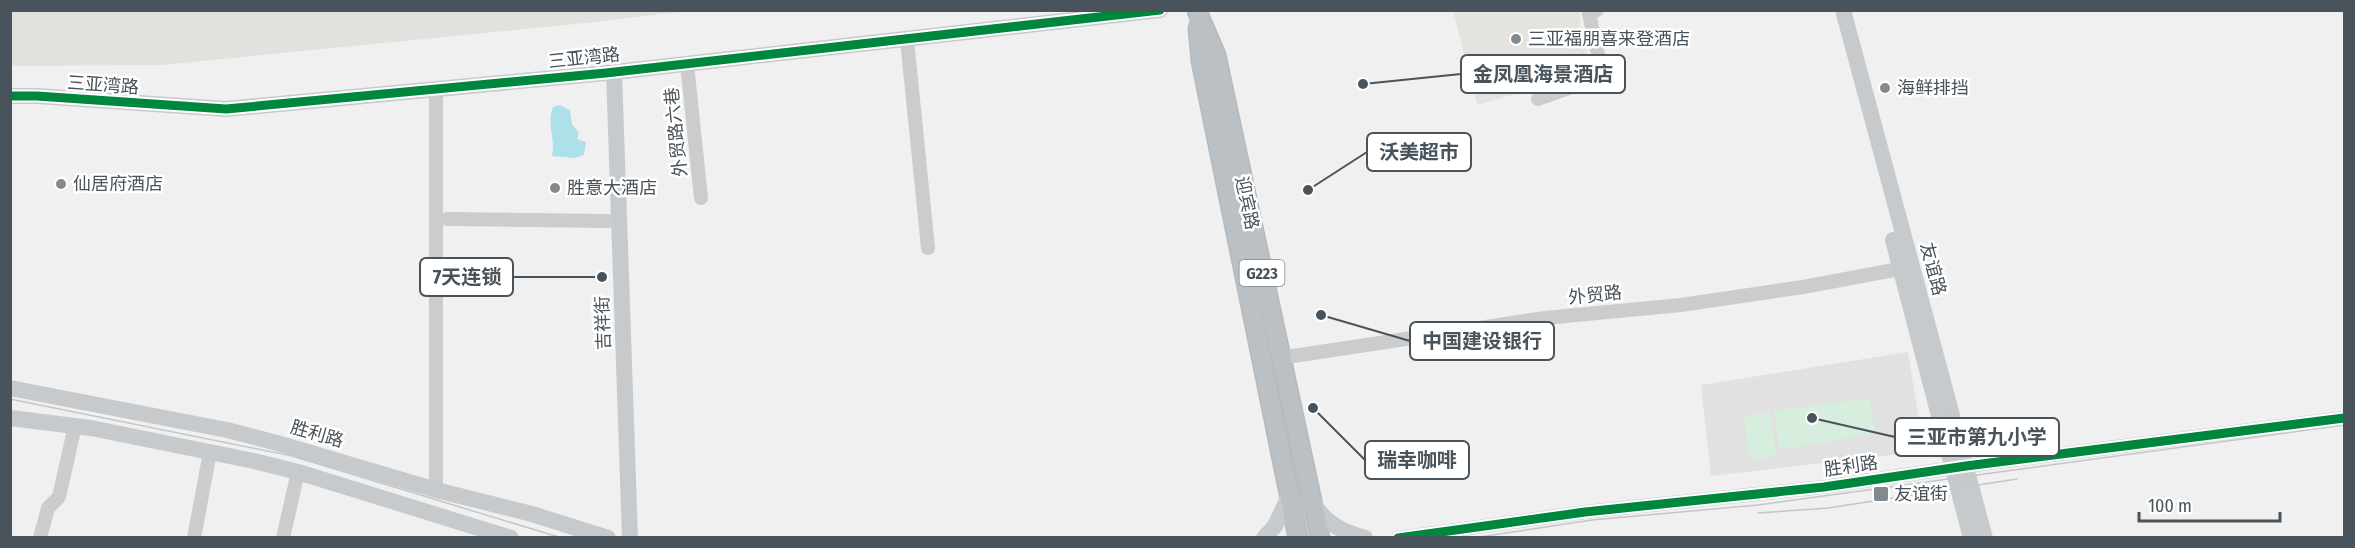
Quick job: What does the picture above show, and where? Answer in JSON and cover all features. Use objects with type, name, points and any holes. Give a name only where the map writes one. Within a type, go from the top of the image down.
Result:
[{"type":"highway","name":"迎宾路","points":[[1198,11],[1216,55],[1320,537]]},
{"type":"highway","name":"迎宾路","points":[[1198,11],[1201,61],[1298,537]]},
{"type":"main road","name":"三亚湾路","points":[[10,96],[226,109],[687,64],[1160,10]]},
{"type":"main road","name":"友谊路","points":[[1832,10],[1907,268]]},
{"type":"main road","name":"友谊路","points":[[1843,10],[1959,467],[1971,537]]},
{"type":"main road","name":"吉祥街","points":[[610,72],[606,164],[621,537]]},
{"type":"main road","name":"吉祥街","points":[[610,72],[630,537]]},
{"type":"main road","name":"胜利路","points":[[10,388],[227,430],[608,537]]},
{"type":"main road","points":[[10,418],[75,426],[210,452],[298,472],[511,537]]},
{"type":"main road","name":"友谊路","points":[[1959,467],[1985,537]]},
{"type":"main road","points":[[1264,537],[1275,526],[1289,496]]},
{"type":"main road","points":[[1312,498],[1317,509],[1331,523],[1349,533],[1365,537]]},
{"type":"street","points":[[1538,99],[1603,76],[1589,14],[1597,10]]},
{"type":"street","points":[[907,40],[928,248]]},
{"type":"street","name":"外贸路六巷","points":[[687,64],[700,198]]},
{"type":"street","points":[[436,90],[436,490]]},
{"type":"street","points":[[447,219],[608,221]]},
{"type":"street","name":"外贸路","points":[[1281,358],[1545,318],[1681,305],[1780,291],[1907,268]]},
{"type":"street","name":"胜利路","points":[[1398,537],[1585,512],[1824,487],[1959,467],[2344,418]]},
{"type":"street","points":[[40,537],[48,508],[60,497],[75,426]]},
{"type":"street","points":[[194,537],[210,452]]},
{"type":"street","points":[[283,537],[298,472]]},
{"type":"shaded area","name":"三亚福朋喜来登酒店","points":[[1453,11],[1582,11],[1579,13],[1581,31],[1593,71],[1477,105]]},
{"type":"shaded area","points":[[1908,352],[1924,451],[1711,476],[1701,385]]},
{"type":"green space","points":[[1869,398],[1875,433],[1779,450],[1775,411]]},
{"type":"green space","points":[[1770,412],[1776,456],[1750,460],[1744,416]]},
{"type":"sand","points":[[10,11],[688,11],[162,65],[11,66]]},
{"type":"water","points":[[560,105],[570,110],[572,124],[579,133],[577,139],[586,142],[584,155],[575,158],[552,156],[551,113],[553,107]]},
{"type":"tram line","points":[[10,399],[292,456],[562,538]]},
{"type":"tram line","points":[[1473,538],[1592,520],[1758,505],[2344,425]]},
{"type":"tram line","points":[[1758,513],[1828,508],[2017,479]]},
{"type":"cycle path","points":[[10,96],[226,109],[606,73],[1160,10]]},
{"type":"cycle path","points":[[1398,538],[1585,512],[1824,487],[1966,466],[2344,418]]},
{"type":"place","name":"三亚福朋喜来登酒店","points":[[1516,39]]},
{"type":"place","name":"金凤凰海景酒店","points":[[1363,84]]},
{"type":"place","name":"海鲜排挡","points":[[1885,88]]},
{"type":"place","name":"仙居府酒店","points":[[61,184]]},
{"type":"place","name":"胜意大酒店","points":[[555,188]]},
{"type":"place","name":"沃美超市","points":[[1308,190]]},
{"type":"place","name":"7天连锁","points":[[602,277]]},
{"type":"place","name":"中国建设银行","points":[[1321,315]]},
{"type":"place","name":"瑞幸咖啡","points":[[1313,408]]},
{"type":"place","name":"三亚市第九小学","points":[[1812,418]]},
{"type":"place","name":"友谊街","points":[[1881,494]]}]
